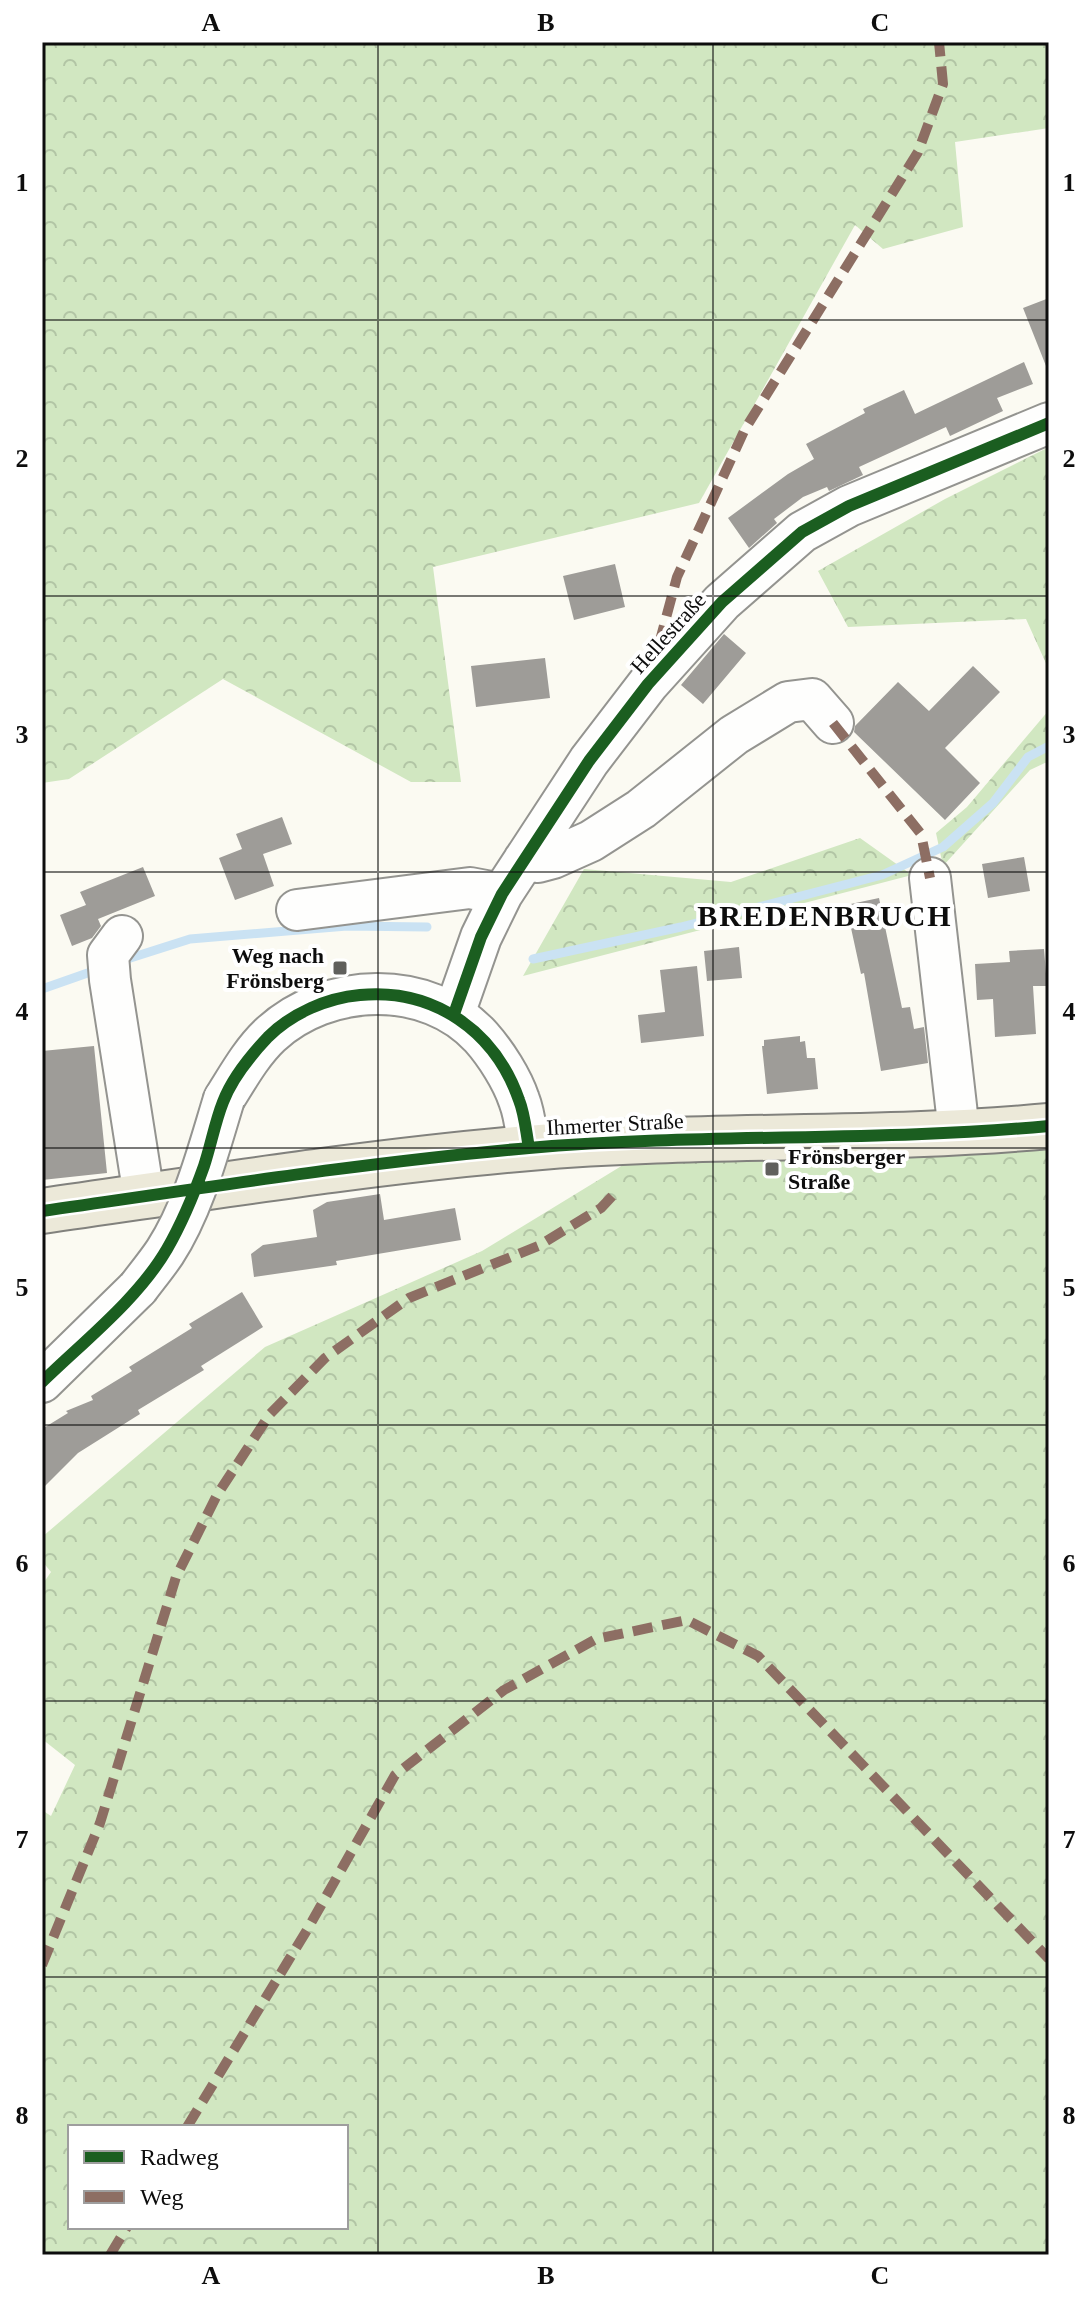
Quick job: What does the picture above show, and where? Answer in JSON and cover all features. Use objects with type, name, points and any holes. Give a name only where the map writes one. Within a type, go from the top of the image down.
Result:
[{"type":"main road","name":"Ihmerter Straße","points":[[42,1211],[529,1148],[1049,1126]]},
{"type":"street","name":"Hellestraße","points":[[454,1014],[481,937],[502,894],[524,860],[589,761],[648,684],[722,602],[802,532],[849,506],[1049,423]]},
{"type":"street","points":[[524,860],[538,862],[553,858],[591,841],[641,809],[734,735],[788,702],[812,699],[833,723]]},
{"type":"street","points":[[930,878],[959,1132]]},
{"type":"street","points":[[297,910],[470,888],[502,894]]},
{"type":"street","points":[[114,957],[144,1196]]},
{"type":"street","points":[[42,1382],[138,1288],[166,1251],[203,1167],[224,1099],[247,1061],[271,1034],[319,1004],[347,996],[379,993],[429,1002],[454,1014],[481,1037],[500,1064],[519,1100],[529,1148]]},
{"type":"green space","points":[[42,42],[1049,42],[1049,128],[955,142],[963,227],[883,249],[855,225],[699,503],[433,567],[461,782],[411,782],[223,679],[69,779],[42,783]]},
{"type":"green space","points":[[1049,447],[1049,670],[1026,619],[848,627],[818,571],[945,499]]},
{"type":"green space","points":[[1049,710],[1049,761],[1030,770],[943,866],[936,833],[967,807]]},
{"type":"green space","points":[[860,838],[912,875],[523,976],[584,869],[731,882]]},
{"type":"green space","points":[[1049,1138],[1049,2255],[42,2255],[42,1810],[51,1816],[75,1765],[42,1739],[42,1585],[51,1572],[42,1561],[42,1537],[265,1347],[482,1251],[628,1162]]},
{"type":"building","points":[[1049,298],[1049,371],[1048,371],[1023,308]]},
{"type":"building","points":[[1024,362],[1033,384],[997,398],[1003,411],[950,436],[946,427],[859,467],[863,475],[829,491],[827,487],[803,497],[774,519],[777,523],[749,548],[728,518],[814,459],[806,444],[865,413],[863,409],[904,390],[915,414]]},
{"type":"building","points":[[615,564],[625,607],[574,620],[563,576]]},
{"type":"building","points":[[724,634],[746,653],[703,704],[681,685]]},
{"type":"building","points":[[545,658],[550,698],[476,707],[471,666]]},
{"type":"building","points":[[973,666],[1000,692],[945,748],[980,783],[945,820],[854,732],[855,726],[898,682],[929,711]]},
{"type":"building","points":[[282,817],[292,844],[263,854],[274,886],[235,900],[219,858],[242,849],[236,834]]},
{"type":"building","points":[[1024,857],[1030,891],[988,898],[982,864]]},
{"type":"building","points":[[143,867],[155,896],[98,919],[101,926],[92,938],[72,946],[60,915],[86,905],[80,892]]},
{"type":"building","points":[[879,898],[902,1008],[910,1007],[914,1029],[924,1027],[928,1063],[881,1071],[864,973],[861,974],[846,905]]},
{"type":"building","points":[[739,947],[742,978],[707,981],[704,951]]},
{"type":"building","points":[[1044,949],[1047,986],[1033,986],[1036,1034],[995,1037],[993,999],[977,1000],[975,964],[1010,962],[1009,951]]},
{"type":"building","points":[[697,966],[704,1036],[641,1043],[638,1015],[665,1012],[660,970]]},
{"type":"building","points":[[800,1036],[800,1042],[805,1041],[807,1058],[815,1058],[818,1089],[767,1094],[764,1040]]},
{"type":"building","points":[[94,1046],[107,1173],[42,1180],[42,1051]]},
{"type":"building","points":[[380,1194],[384,1220],[455,1208],[461,1240],[336,1261],[337,1265],[254,1277],[251,1254],[263,1245],[317,1237],[313,1210],[327,1202]]},
{"type":"building","points":[[242,1292],[263,1327],[201,1366],[204,1370],[138,1410],[140,1414],[78,1453],[42,1489],[42,1429],[68,1413],[66,1411],[93,1400],[91,1396],[132,1371],[129,1367],[192,1328],[189,1324]]},
{"type":"waterway","points":[[533,959],[681,927],[882,875],[943,847],[993,803],[1028,757],[1049,746]]},
{"type":"waterway","points":[[121,961],[190,939],[347,926],[427,927]]},
{"type":"waterway","points":[[42,989],[99,969]]},
{"type":"marked path","points":[[651,674],[677,577],[745,429],[918,152],[943,84],[939,42]]},
{"type":"marked path","points":[[833,723],[921,834],[930,878]]},
{"type":"marked path","points":[[42,1965],[100,1823],[176,1577],[217,1495],[270,1414],[325,1358],[409,1298],[538,1246],[601,1208],[619,1189]]},
{"type":"marked path","points":[[188,2125],[307,1930],[395,1775],[504,1690],[596,1639],[687,1620],[758,1656],[1049,1959]]},
{"type":"marked path","points":[[110,2255],[126,2229]]},
{"type":"cycle path","points":[[454,1014],[481,937],[502,894],[589,761],[648,684],[722,602],[802,532],[849,506],[1049,423]]},
{"type":"cycle path","points":[[42,1382],[126,1303],[155,1267],[192,1198],[231,1084],[277,1028],[311,1008],[348,997],[387,995],[413,999],[458,1019],[478,1035],[508,1075],[521,1106],[529,1148]]},
{"type":"cycle path","points":[[42,1211],[346,1168],[529,1148],[659,1140],[919,1134],[1049,1126]]},
{"type":"place","name":"Weg nach Frönsberg","points":[[340,968]]},
{"type":"place","name":"Frönsberger Straße","points":[[772,1169]]},
{"type":"district","name":"BREDENBRUCH","points":[[825,915]]}]
